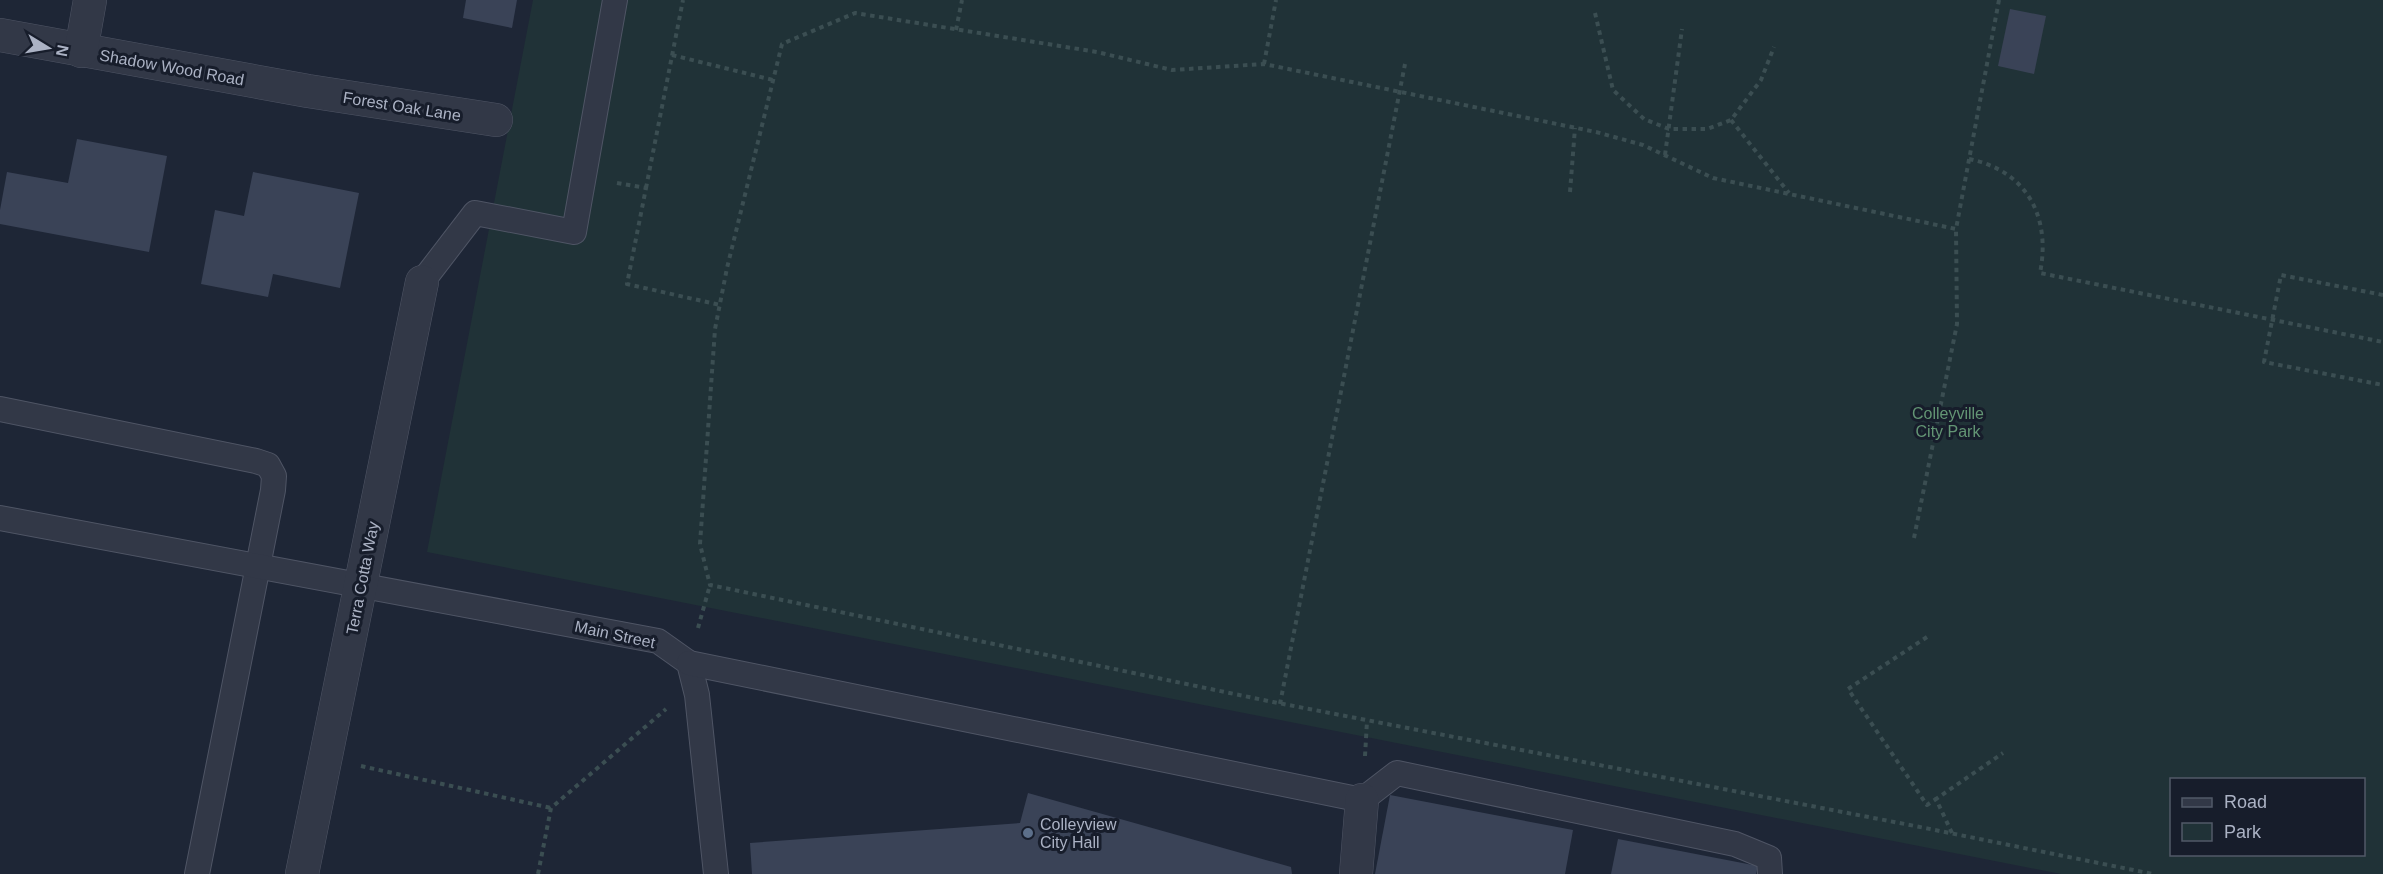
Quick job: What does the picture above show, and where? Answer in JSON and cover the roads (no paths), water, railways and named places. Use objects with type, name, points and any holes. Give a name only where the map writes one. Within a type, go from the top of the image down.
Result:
[{"type":"street","points":[[81,51],[90,0]]},
{"type":"street","name":"Shadow Wood Road","points":[[0,35],[308,91]]},
{"type":"street","name":"Forest Oak Lane","points":[[308,91],[496,120]]},
{"type":"street","name":"Terra Cotta Way","points":[[302,874],[422,282]]},
{"type":"street","points":[[1356,874],[1362,800]]},
{"type":"lane","points":[[422,282],[475,213],[574,232],[615,0]]},
{"type":"lane","points":[[0,409],[268,465],[274,476],[197,874]]},
{"type":"lane","name":"Main Street","points":[[0,518],[658,641],[689,663]]},
{"type":"lane","points":[[716,874],[697,695],[689,663],[1362,800],[1397,773],[1736,844],[1769,858],[1770,874]]},
{"type":"place","name":"Colleyview City Hall","points":[[1028,833]]},
{"type":"park label","name":"Colleyville City Park","points":[[1948,422]]}]
